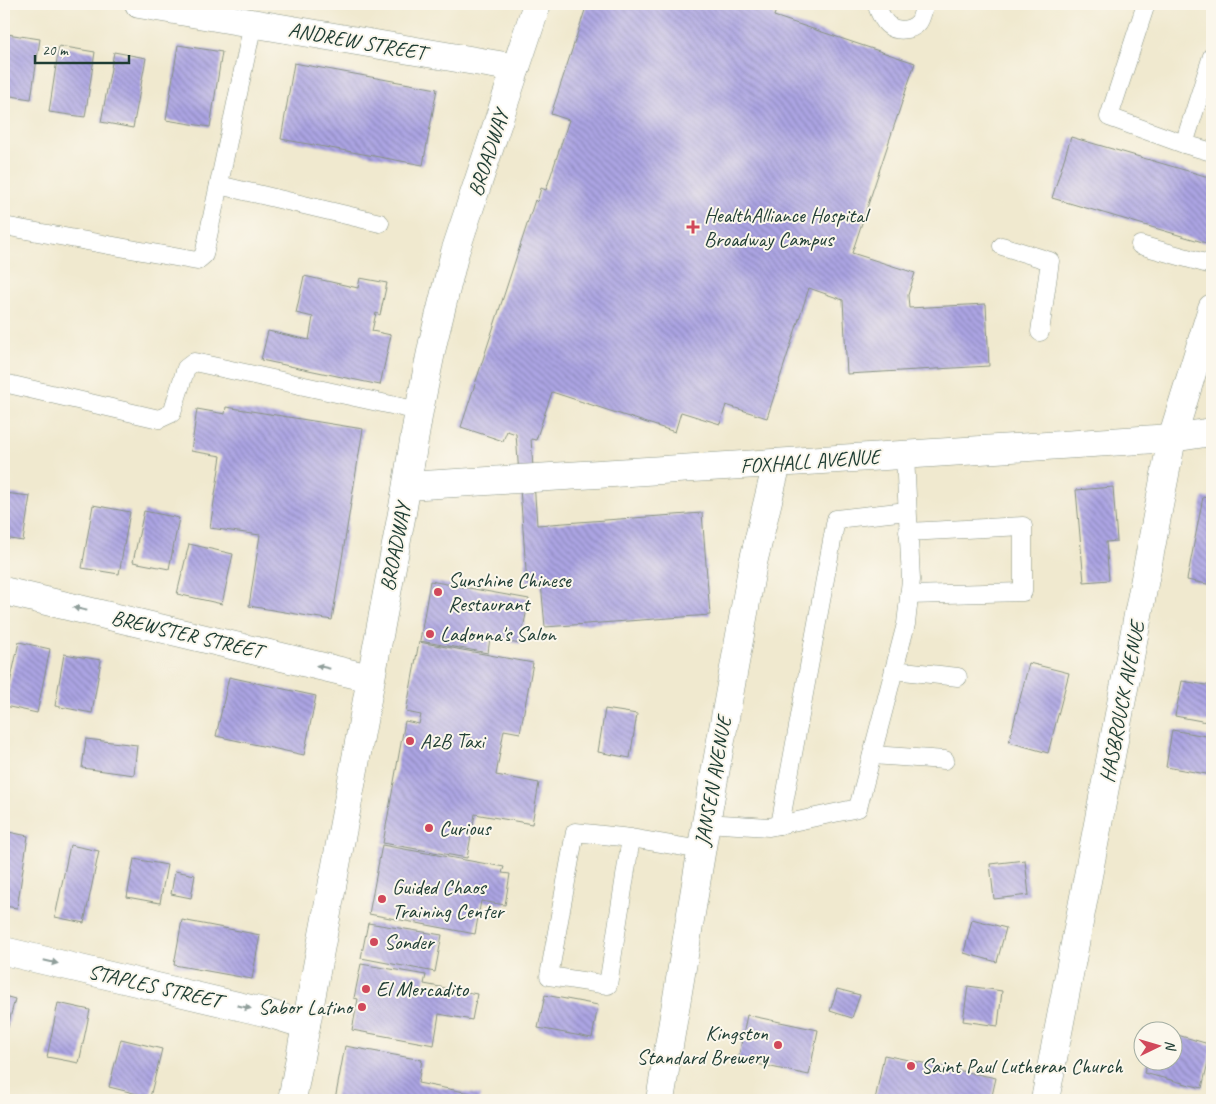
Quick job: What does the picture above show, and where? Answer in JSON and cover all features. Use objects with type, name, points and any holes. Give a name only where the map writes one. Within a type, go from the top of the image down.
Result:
[{"type":"main road","name":"ANDREW STREET","points":[[139,4],[516,68]]},
{"type":"main road","name":"BROADWAY","points":[[292,1100],[433,342],[455,252],[538,4]]},
{"type":"main road","name":"HASBROUCK AVENUE","points":[[1046,1100],[1172,438],[1212,308]]},
{"type":"main road","name":"FOXHALL AVENUE","points":[[406,486],[1172,438],[1212,432]]},
{"type":"main road","name":"JANSEN AVENUE","points":[[660,1100],[701,850],[753,562],[777,463]]},
{"type":"main road","name":"BREWSTER STREET","points":[[4,591],[370,678]]},
{"type":"main road","name":"STAPLES STREET","points":[[4,951],[264,1012],[306,1025]]},
{"type":"lane","points":[[876,4],[877,9],[888,25],[899,30],[910,28],[918,23],[925,4]]},
{"type":"lane","points":[[1146,4],[1109,117],[1212,152]]},
{"type":"lane","points":[[4,226],[197,261],[204,255],[253,23]]},
{"type":"lane","points":[[1184,144],[1212,56]]},
{"type":"lane","points":[[219,184],[380,222]]},
{"type":"lane","points":[[1140,245],[1212,266]]},
{"type":"lane","points":[[1002,246],[1050,262],[1040,332]]},
{"type":"lane","points":[[4,383],[159,419],[172,413],[186,368],[194,362],[419,412]]},
{"type":"lane","points":[[706,823],[770,827],[858,808],[906,624],[910,580],[905,455]]},
{"type":"lane","points":[[780,825],[836,519],[907,511]]},
{"type":"lane","points":[[908,532],[1023,526],[1023,592],[909,595]]},
{"type":"lane","points":[[894,670],[958,677]]},
{"type":"lane","points":[[872,755],[945,760]]},
{"type":"lane","points":[[631,838],[608,985],[549,976],[575,832],[631,838],[701,850]]},
{"type":"building","name":"HealthAlliance Hospital Broadway Campus","points":[[587,4],[778,4],[774,16],[915,63],[852,253],[915,273],[908,295],[909,308],[986,304],[989,366],[847,374],[843,300],[809,288],[767,418],[726,405],[720,424],[681,412],[675,432],[552,392],[536,440],[531,439],[537,525],[702,513],[710,615],[545,627],[541,583],[527,584],[516,434],[507,431],[503,441],[461,427],[535,200],[537,202],[541,188],[546,190],[569,120],[551,114]]},
{"type":"building","points":[[7,34],[40,39],[31,99],[4,95],[4,55]]},
{"type":"building","points":[[178,45],[222,52],[210,127],[166,120]]},
{"type":"building","points":[[59,46],[95,52],[85,117],[49,112]]},
{"type":"building","points":[[114,52],[146,58],[133,128],[101,122]]},
{"type":"building","points":[[294,63],[437,89],[423,165],[281,139]]},
{"type":"building","points":[[1071,137],[1212,178],[1212,225],[1206,243],[1052,198]]},
{"type":"building","points":[[304,276],[358,288],[360,278],[387,283],[380,315],[376,313],[372,331],[391,335],[380,385],[261,360],[268,331],[309,340],[313,317],[296,313]]},
{"type":"building","points":[[226,407],[363,429],[332,620],[249,606],[260,535],[210,528],[221,456],[191,451],[197,409],[225,414]]},
{"type":"building","points":[[1113,487],[1117,541],[1106,542],[1109,580],[1084,582],[1076,490]]},
{"type":"building","points":[[4,493],[30,496],[23,541],[4,538]]},
{"type":"building","points":[[1203,497],[1212,499],[1212,585],[1187,580]]},
{"type":"building","points":[[93,505],[130,512],[119,574],[82,568]]},
{"type":"building","points":[[144,511],[179,518],[169,569],[133,562]]},
{"type":"building","points":[[189,544],[233,554],[222,604],[177,594]]},
{"type":"building","points":[[430,581],[529,599],[520,644],[490,638],[488,653],[420,641]]},
{"type":"building","points":[[4,635],[7,636],[5,648],[4,648]]},
{"type":"building","points":[[19,642],[50,649],[37,713],[5,706]]},
{"type":"building","points":[[419,642],[533,663],[520,733],[504,730],[496,775],[539,783],[532,824],[475,814],[467,858],[383,843],[405,721],[419,724],[421,715],[406,712]]},
{"type":"building","points":[[64,654],[101,660],[92,713],[55,706]]},
{"type":"building","points":[[1029,663],[1069,673],[1048,753],[1009,742]]},
{"type":"building","points":[[229,677],[316,696],[304,755],[216,736]]},
{"type":"building","points":[[1182,681],[1212,686],[1212,723],[1175,716]]},
{"type":"building","points":[[605,709],[637,714],[630,758],[598,752]]},
{"type":"building","points":[[1172,730],[1212,737],[1212,775],[1166,767]]},
{"type":"building","points":[[86,739],[137,745],[134,775],[82,768]]},
{"type":"building","points":[[4,831],[28,836],[17,908],[4,906]]},
{"type":"building","points":[[70,845],[99,851],[84,923],[55,917]]},
{"type":"building","points":[[382,845],[504,867],[502,873],[510,874],[505,905],[481,901],[475,934],[369,914]]},
{"type":"building","points":[[134,859],[167,865],[160,903],[127,897]]},
{"type":"building","points":[[1025,860],[1029,895],[994,899],[990,864]]},
{"type":"building","points":[[175,871],[195,875],[191,898],[171,894]]},
{"type":"building","points":[[972,919],[1006,928],[997,962],[964,953]]},
{"type":"building","points":[[182,920],[260,935],[252,979],[174,965]]},
{"type":"building","points":[[368,923],[442,935],[435,972],[361,958]]},
{"type":"building","points":[[361,964],[426,975],[424,984],[477,994],[472,1020],[439,1014],[434,1045],[352,1030],[358,999],[354,998]]},
{"type":"building","points":[[968,986],[1002,991],[998,1026],[963,1021]]},
{"type":"building","points":[[837,989],[860,995],[852,1018],[830,1011]]},
{"type":"building","points":[[545,995],[598,1005],[592,1038],[538,1028]]},
{"type":"building","points":[[4,996],[15,999],[4,1041]]},
{"type":"building","points":[[58,1003],[90,1010],[79,1063],[47,1057]]},
{"type":"building","name":"Kingston Standard Brewery","points":[[747,1015],[818,1030],[809,1075],[738,1060]]},
{"type":"building","points":[[1184,1037],[1212,1045],[1202,1088],[1144,1073],[1184,1072]]},
{"type":"building","points":[[121,1039],[162,1049],[150,1097],[109,1087]]},
{"type":"building","points":[[345,1046],[422,1060],[418,1083],[480,1095],[479,1100],[335,1100]]},
{"type":"building","name":"Saint Paul Lutheran Church","points":[[884,1055],[996,1078],[991,1100],[875,1100]]},
{"type":"place","name":"HealthAlliance Hospital Broadway Campus","points":[[693,227]]},
{"type":"place","name":"Sunshine Chinese Restaurant","points":[[438,592]]},
{"type":"place","name":"Ladonna's Salon","points":[[430,634]]},
{"type":"place","name":"A2B Taxi","points":[[410,741]]},
{"type":"place","name":"Curious","points":[[429,828]]},
{"type":"place","name":"Guided Chaos Training Center","points":[[382,899]]},
{"type":"place","name":"Sonder","points":[[374,942]]},
{"type":"place","name":"El Mercadito","points":[[366,989]]},
{"type":"place","name":"Sabor Latino","points":[[362,1007]]},
{"type":"place","name":"Kingston Standard Brewery","points":[[778,1045]]},
{"type":"place","name":"Saint Paul Lutheran Church","points":[[911,1066]]}]
